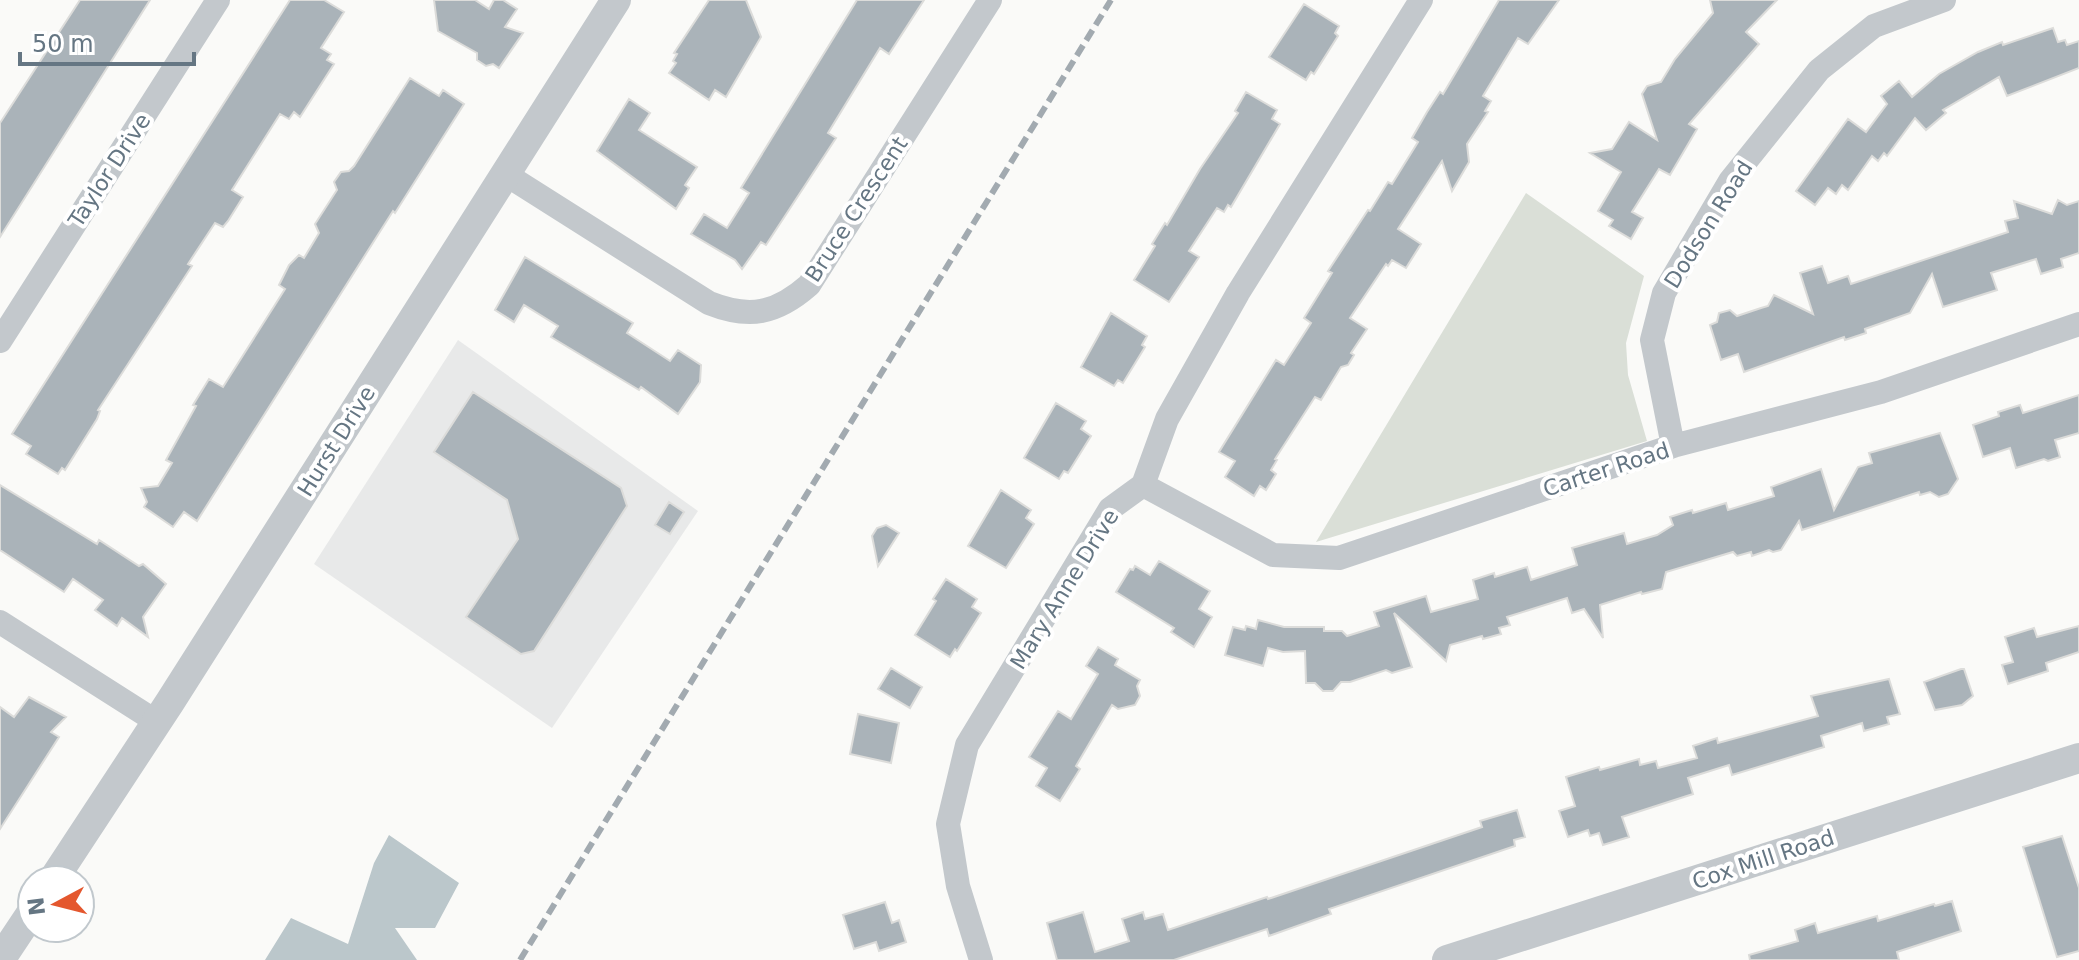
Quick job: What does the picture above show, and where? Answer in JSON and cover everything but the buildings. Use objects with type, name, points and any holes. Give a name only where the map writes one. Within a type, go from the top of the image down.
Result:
[{"type":"street","name":"Taylor Drive","points":[[0,341],[218,0]]},
{"type":"street","name":"Bruce Crescent","points":[[505,174],[709,303],[739,312],[769,310],[809,285],[990,0]]},
{"type":"street","points":[[1143,485],[1167,419],[1238,293],[1421,0]]},
{"type":"street","name":"Dodson Road","points":[[1673,446],[1652,340],[1664,293],[1730,181],[1819,70],[1874,26],[1944,0]]},
{"type":"street","name":"Hurst Drive","points":[[64,864],[157,722],[611,2]]},
{"type":"street","name":"Carter Road","points":[[1143,485],[1273,555],[1339,558],[1673,446],[1881,392],[2079,324]]},
{"type":"street","name":"Mary Anne Drive","points":[[981,960],[958,886],[948,824],[967,745],[1110,509],[1143,485]]},
{"type":"street","points":[[0,622],[157,722]]},
{"type":"street","name":"Cox Mill Road","points":[[1447,960],[2079,758]]},
{"type":"street","points":[[0,960],[16,936]]},
{"type":"shaded area","points":[[1526,193],[1644,276],[1626,343],[1628,375],[1647,441],[1316,542]]},
{"type":"shaded area","points":[[458,340],[698,511],[552,728],[314,564]]},
{"type":"shaded area","points":[[389,835],[459,883],[435,928],[395,928],[417,960],[265,960],[291,918],[348,944],[374,863]]},
{"type":"railway","points":[[520,960],[1111,0]]}]
